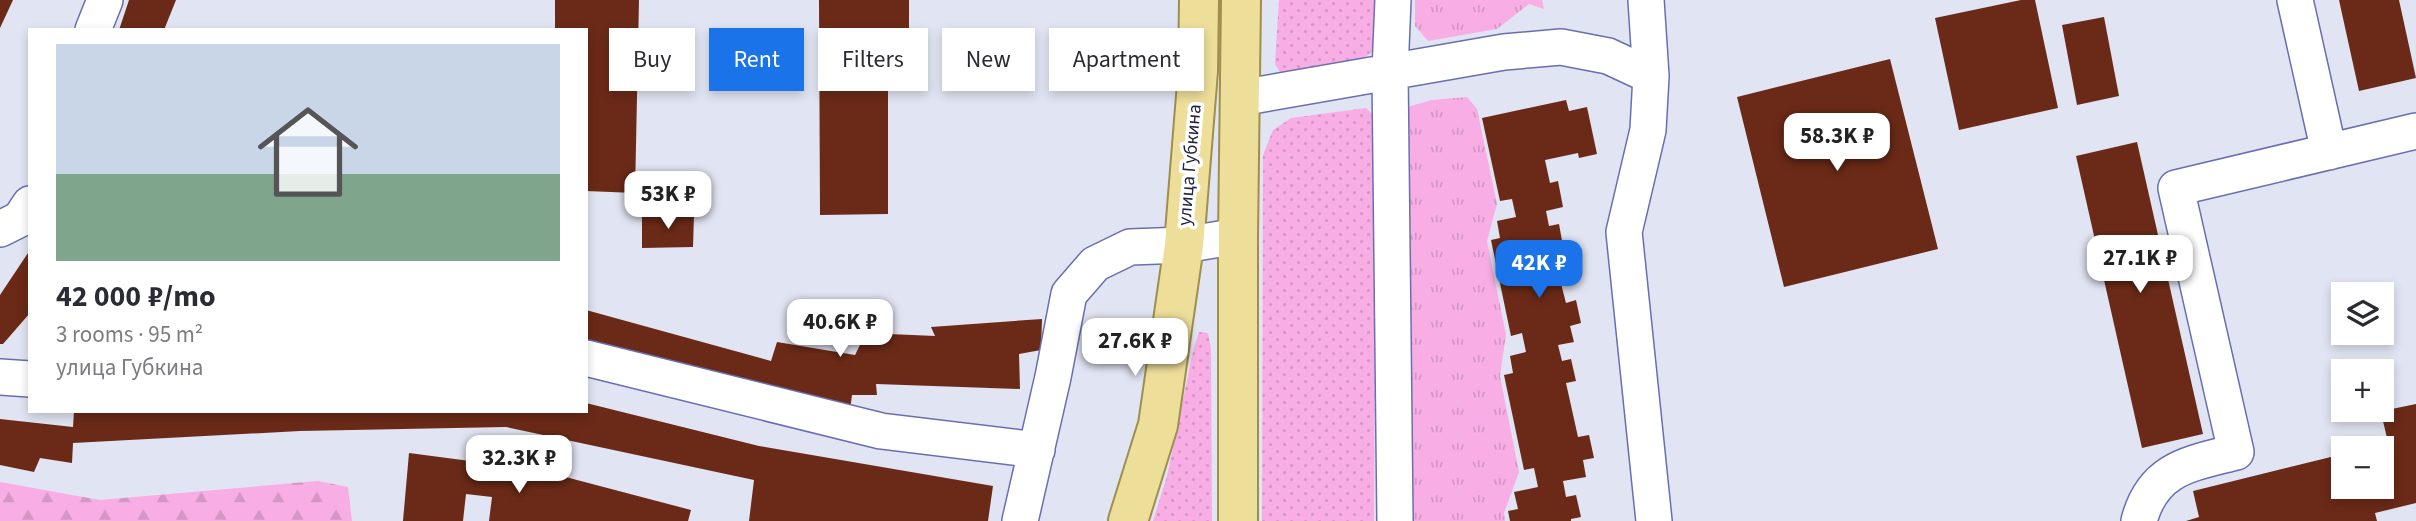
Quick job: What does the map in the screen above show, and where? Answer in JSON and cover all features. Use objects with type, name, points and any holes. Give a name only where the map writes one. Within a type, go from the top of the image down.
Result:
[{"type":"main road","name":"улица Губкина","points":[[1128,521],[1158,425],[1184,246],[1198,71],[1199,0]]},
{"type":"main road","points":[[1238,521],[1241,0]]},
{"type":"lane","points":[[94,28],[105,0]]},
{"type":"lane","points":[[1393,0],[1390,71],[1395,521]]},
{"type":"lane","points":[[1646,0],[1651,76],[1648,130],[1624,232],[1654,521]]},
{"type":"lane","points":[[2295,0],[2329,152]]},
{"type":"lane","points":[[1240,98],[1504,52],[1561,47],[1608,56],[1651,76]]},
{"type":"lane","points":[[2139,521],[2144,500],[2163,478],[2188,464],[2236,452],[2176,188],[2416,131]]},
{"type":"lane","points":[[0,229],[20,219],[28,207]]},
{"type":"lane","points":[[1020,521],[1069,294],[1095,264],[1130,247],[1184,246],[1238,236]]},
{"type":"lane","points":[[588,358],[881,431],[1037,450]]},
{"type":"lane","points":[[0,377],[28,379]]},
{"type":"green space","points":[[1279,0],[1383,0],[1381,45],[1356,64],[1281,74],[1275,64]]},
{"type":"green space","points":[[1415,0],[1542,0],[1544,9],[1529,4],[1497,29],[1428,41],[1415,26]]},
{"type":"green space","points":[[1467,97],[1477,109],[1497,204],[1487,241],[1506,335],[1500,376],[1519,472],[1504,513],[1505,521],[1409,521],[1407,107],[1432,100]]},
{"type":"green space","points":[[1366,108],[1376,118],[1374,521],[1262,521],[1263,155],[1273,130],[1291,118]]},
{"type":"green space","points":[[1199,332],[1208,333],[1211,349],[1212,521],[1153,521],[1167,476]]},
{"type":"green space","points":[[318,481],[348,487],[352,521],[0,521],[0,482],[100,500]]},
{"type":"building","points":[[0,0],[13,0],[0,28]]},
{"type":"building","points":[[129,0],[176,0],[165,28],[120,28]]},
{"type":"building","points":[[555,0],[639,0],[638,28],[609,28],[609,91],[637,91],[635,193],[588,191],[588,28],[555,28]]},
{"type":"building","points":[[819,0],[909,0],[909,28],[819,28]]},
{"type":"building","points":[[2021,0],[2035,0],[2058,108],[1959,130],[1935,18]]},
{"type":"building","points":[[2339,0],[2399,0],[2416,78],[2359,91]]},
{"type":"building","points":[[2104,17],[2119,96],[2077,105],[2062,25]]},
{"type":"building","points":[[1890,59],[1938,249],[1784,287],[1737,97]]},
{"type":"building","points":[[819,91],[888,91],[888,214],[820,215]]},
{"type":"building","points":[[1566,100],[1569,111],[1587,107],[1597,154],[1579,158],[1578,153],[1545,160],[1550,183],[1558,181],[1563,207],[1546,211],[1549,226],[1559,224],[1563,246],[1554,248],[1559,276],[1566,303],[1576,300],[1581,323],[1570,326],[1574,342],[1558,345],[1562,361],[1571,359],[1576,381],[1566,383],[1578,437],[1589,435],[1594,458],[1583,460],[1586,477],[1563,481],[1566,497],[1576,495],[1581,517],[1571,521],[1510,521],[1508,511],[1518,509],[1514,492],[1538,487],[1534,468],[1524,470],[1504,375],[1513,373],[1510,356],[1526,352],[1522,333],[1511,336],[1491,240],[1500,238],[1497,221],[1516,217],[1512,199],[1500,201],[1482,118]]},
{"type":"building","points":[[2137,142],[2203,434],[2142,448],[2076,156]]},
{"type":"building","points":[[694,215],[693,247],[642,248],[642,216]]},
{"type":"building","points":[[28,253],[28,315],[3,344],[0,344],[0,295]]},
{"type":"building","points":[[588,311],[771,361],[777,342],[855,355],[866,333],[935,336],[931,327],[1042,319],[1041,350],[1019,354],[1020,389],[876,384],[877,395],[852,395],[850,410],[588,346]]},
{"type":"building","points":[[588,403],[759,446],[993,486],[988,521],[749,521],[754,480],[506,427],[300,431],[73,443],[72,463],[40,458],[34,472],[0,465],[0,419],[73,427],[74,413],[588,413]]},
{"type":"building","points":[[2416,404],[2416,503],[2375,513],[2377,521],[2186,521],[2199,517],[2193,491],[2331,457],[2331,499],[2394,499],[2394,436],[2387,436],[2383,422],[2394,422],[2394,409]]},
{"type":"building","points":[[409,453],[539,470],[691,510],[688,521],[489,521],[492,497],[466,494],[463,521],[403,521]]}]
